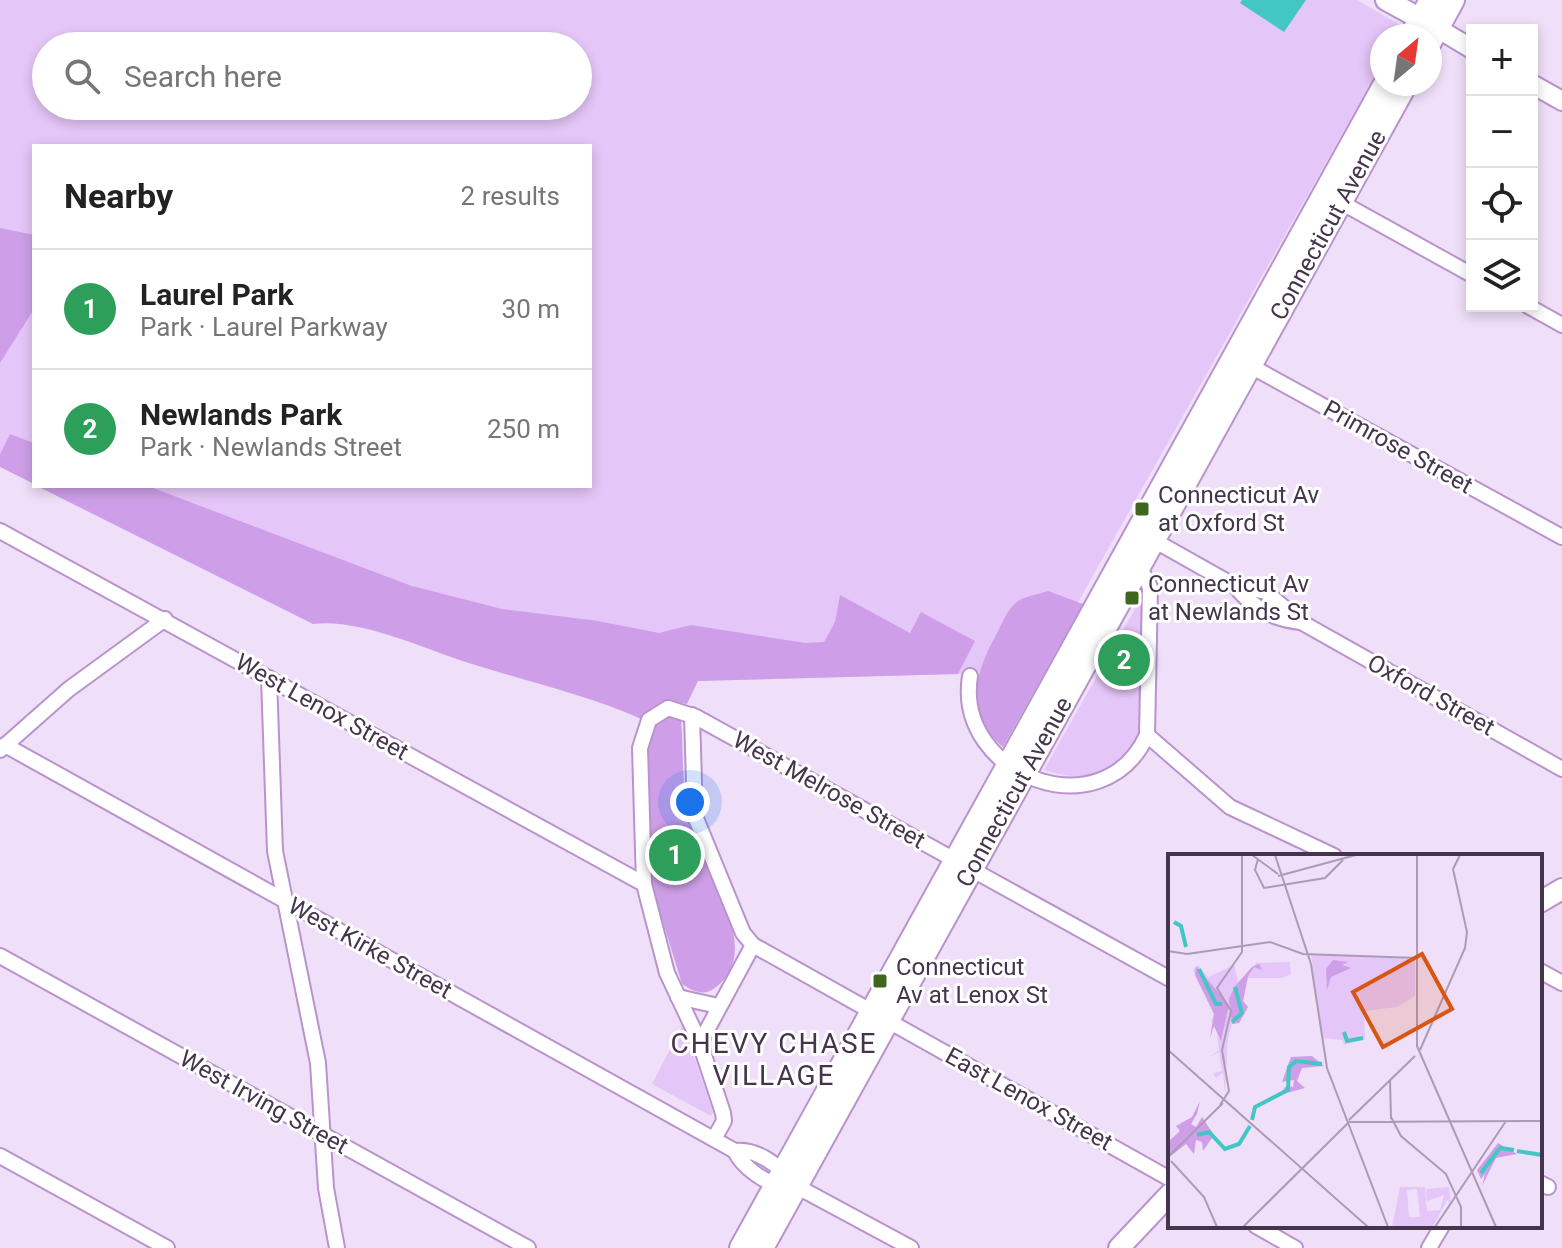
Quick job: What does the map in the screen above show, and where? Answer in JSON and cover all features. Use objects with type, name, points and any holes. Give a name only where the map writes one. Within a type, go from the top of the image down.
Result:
[{"type":"main road","points":[[1386,0],[1424,24]]},
{"type":"main road","points":[[1427,24],[1453,0]]},
{"type":"main road","name":"Connecticut Avenue","points":[[741,1248],[784,1180],[964,865],[1332,198],[1379,96]]},
{"type":"main road","name":"Connecticut Avenue","points":[[1332,198],[1398,96]]},
{"type":"main road","name":"Connecticut Avenue","points":[[1017,768],[1139,566],[1146,535]]},
{"type":"main road","points":[[1542,901],[1562,889]]},
{"type":"main road","name":"Connecticut Avenue","points":[[762,1248],[784,1180]]},
{"type":"main road","points":[[1119,1248],[1168,1196]]},
{"type":"street","points":[[1442,33],[1466,46]]},
{"type":"street","points":[[1538,87],[1562,101]]},
{"type":"street","points":[[1332,198],[1466,272]]},
{"type":"street","points":[[1538,312],[1562,325]]},
{"type":"street","name":"Primrose Street","points":[[1242,361],[1562,537]]},
{"type":"street","name":"West Lenox Street","points":[[0,531],[644,884]]},
{"type":"street","name":"Oxford Street","points":[[1146,535],[1235,586],[1266,592],[1279,599],[1301,622],[1562,769]]},
{"type":"street","points":[[970,676],[967,701],[972,723],[985,744],[1017,768],[1054,786],[1090,784],[1129,763],[1147,735],[1150,587],[1139,566]]},
{"type":"street","points":[[2,748],[69,689],[165,619]]},
{"type":"street","points":[[269,678],[273,823],[311,1019],[325,1135],[326,1188],[337,1248]]},
{"type":"street","points":[[714,1139],[724,1118],[700,1043],[667,973],[644,884],[640,748],[645,728],[654,716],[668,708],[692,715],[695,816],[743,933],[753,945],[879,1016]]},
{"type":"street","name":"West Melrose Street","points":[[692,715],[1168,978]]},
{"type":"street","points":[[1147,735],[1230,807],[1290,832],[1330,854]]},
{"type":"street","name":"West Kirke Street","points":[[2,748],[286,901],[735,1151],[746,1150],[784,1180],[911,1248]]},
{"type":"street","points":[[700,1043],[753,945]]},
{"type":"street","name":"West Irving Street","points":[[0,956],[528,1248]]},
{"type":"street","points":[[1542,972],[1562,983]]},
{"type":"street","points":[[678,997],[718,1006]]},
{"type":"street","name":"East Lenox Street","points":[[879,1016],[1168,1178]]},
{"type":"street","points":[[0,1156],[167,1248]]},
{"type":"street","points":[[1260,1228],[1295,1248]]},
{"type":"street","points":[[1429,1248],[1441,1228]]},
{"type":"shaded area","points":[[0,0],[1357,0],[1399,24],[1370,24],[1370,84],[1042,666],[958,674],[698,681],[412,586],[153,488],[592,488],[592,144],[32,144],[32,442],[10,434],[0,454]]},
{"type":"shaded area","points":[[1242,0],[1306,0],[1284,32],[1240,3]]},
{"type":"shaded area","points":[[0,228],[32,235],[32,312],[0,363]]},
{"type":"shaded area","points":[[10,434],[32,442],[32,483],[0,467],[0,454]]},
{"type":"shaded area","points":[[41,488],[153,488],[412,586],[502,609],[598,621],[659,633],[691,625],[805,643],[824,642],[835,622],[840,595],[910,633],[921,612],[975,641],[958,674],[698,681],[687,704],[661,703],[641,719],[393,636],[332,623],[313,624]]},
{"type":"shaded area","points":[[1048,591],[1083,604],[1003,747],[990,734],[977,707],[978,678],[989,648],[1011,607],[1021,599]]},
{"type":"shaded area","points":[[1144,593],[1142,712],[1135,742],[1118,763],[1095,774],[1070,776],[1044,770]]},
{"type":"shaded area","points":[[668,717],[681,719],[684,785],[690,824],[733,931],[735,952],[729,972],[715,988],[702,993],[682,984],[653,890],[645,746],[653,724]]},
{"type":"shaded area","points":[[683,1024],[713,1112],[711,1116],[652,1084]]},
{"type":"place","name":"Connecticut Av at Oxford St","points":[[1142,509]]},
{"type":"place","name":"Connecticut Av at Newlands St","points":[[1132,598]]},
{"type":"place","name":"Newlands Park","points":[[1124,660]]},
{"type":"place","name":"Laurel Park","points":[[675,855]]},
{"type":"place","name":"Connecticut Av at Lenox St","points":[[880,981]]},
{"type":"district","name":"CHEVY CHASE VILLAGE","points":[[774,1059]]}]
